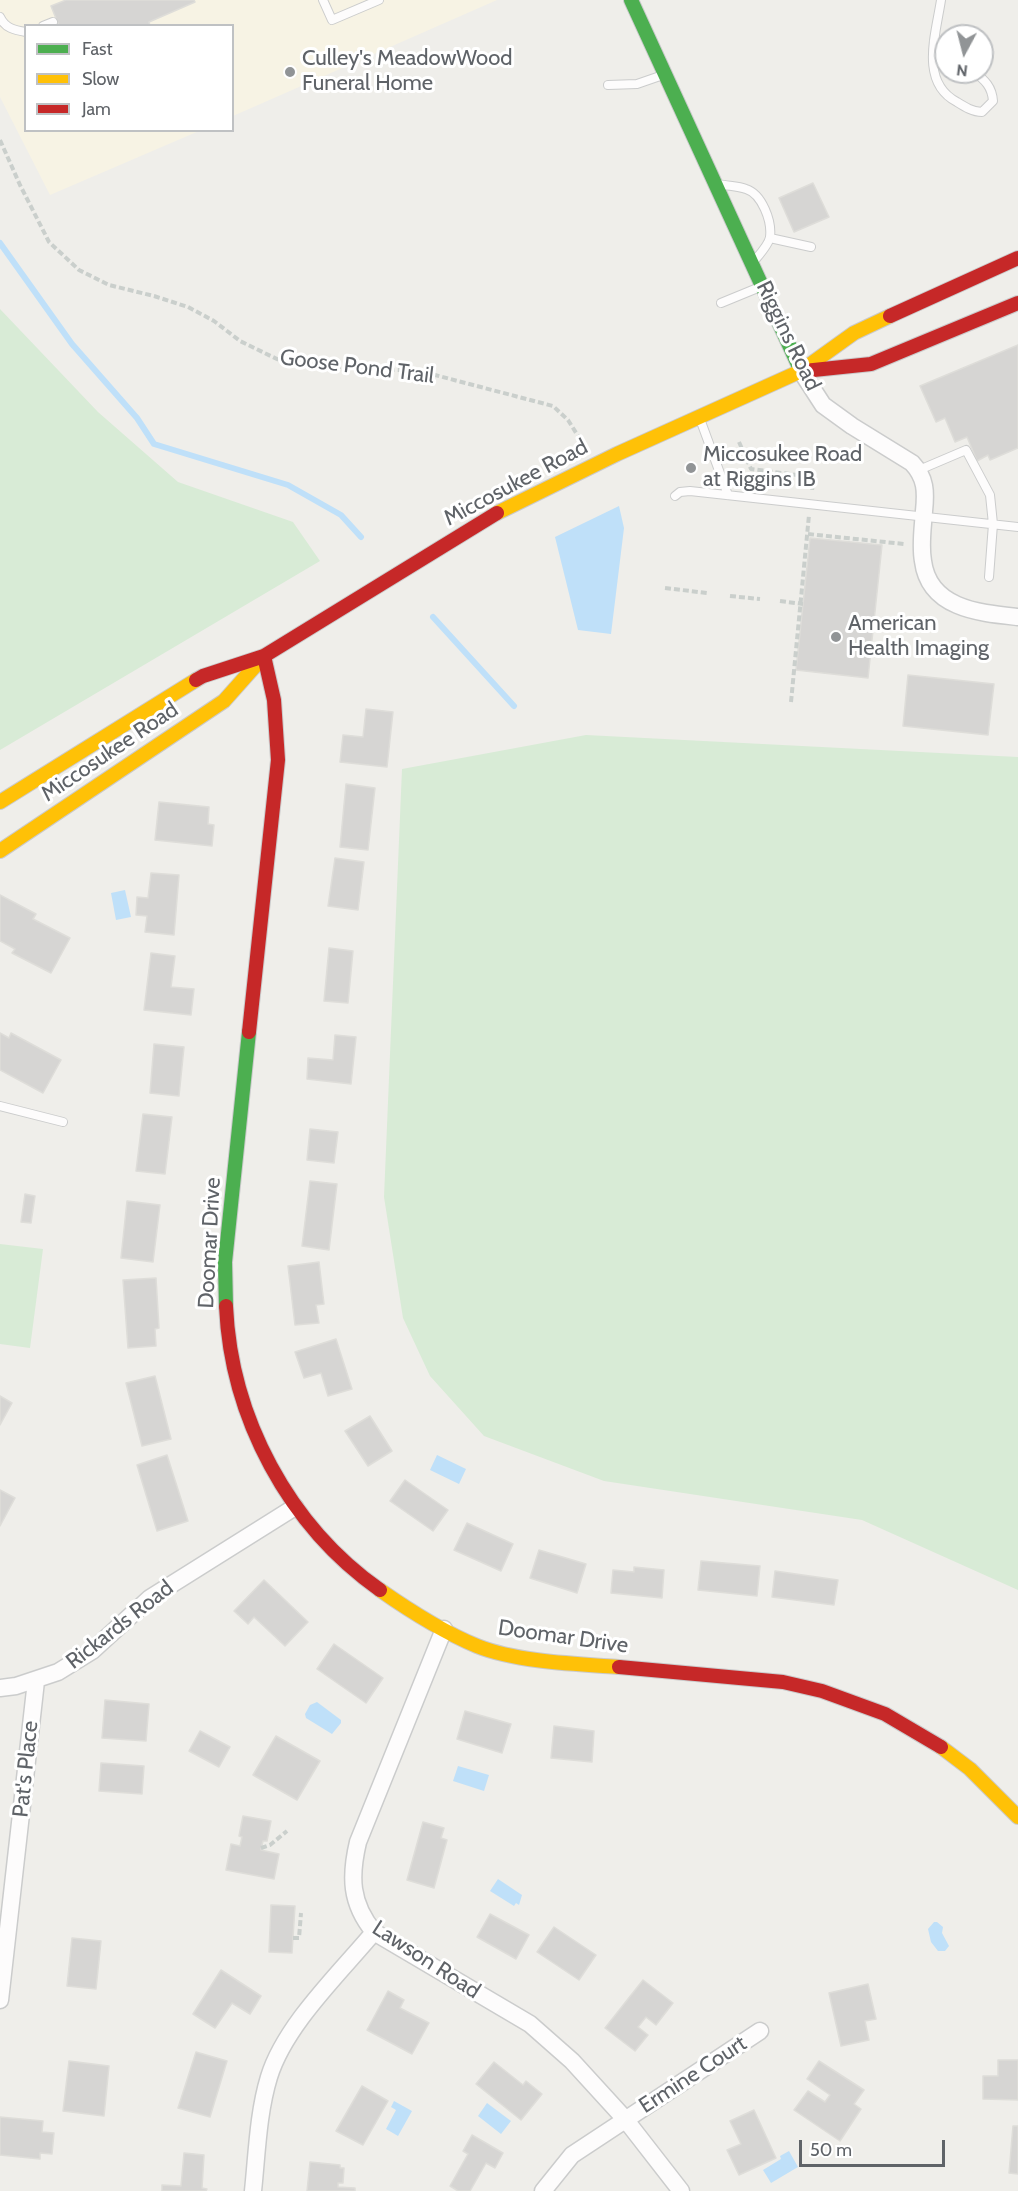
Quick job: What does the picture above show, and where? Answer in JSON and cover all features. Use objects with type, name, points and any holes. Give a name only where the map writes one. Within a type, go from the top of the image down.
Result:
[{"type":"street","name":"Riggins Road","points":[[631,0],[801,371],[823,405],[919,470]]},
{"type":"street","name":"Miccosukee Road","points":[[0,802],[203,676],[264,656],[497,513],[595,465],[801,371],[854,333],[1018,258]]},
{"type":"street","name":"Miccosukee Road","points":[[801,371],[872,364],[1018,303]]},
{"type":"street","points":[[919,470],[926,492],[922,545],[927,578],[951,603],[967,609],[1018,617]]},
{"type":"street","name":"Miccosukee Road","points":[[0,851],[224,701],[264,656]]},
{"type":"street","name":"Doomar Drive","points":[[264,656],[274,700],[278,760],[225,1262],[226,1316],[232,1363],[248,1419],[273,1474],[295,1507],[323,1542],[358,1575],[404,1608],[479,1646],[539,1659],[788,1683],[830,1692],[869,1706],[910,1726],[946,1749],[998,1794],[1018,1817]]},
{"type":"street","name":"Rickards Road","points":[[0,1688],[36,1681],[58,1672],[92,1651],[150,1598],[295,1507]]},
{"type":"street","name":"Lawson Road","points":[[444,1629],[358,1842],[352,1866],[353,1887],[358,1907],[374,1932],[530,2024],[572,2061],[625,2119],[681,2191]]},
{"type":"street","name":"Pat's Place","points":[[0,2000],[36,1681]]},
{"type":"street","points":[[253,2191],[262,2108],[269,2077],[278,2055],[298,2022],[374,1932]]},
{"type":"street","name":"Ermine Court","points":[[543,2191],[572,2155],[760,2031]]},
{"type":"lane","points":[[322,0],[332,20],[376,0]]},
{"type":"lane","points":[[937,24],[942,0]]},
{"type":"lane","points":[[0,17],[3,24],[24,31]]},
{"type":"lane","points":[[48,24],[53,22]]},
{"type":"lane","points":[[934,41],[932,62],[934,70]]},
{"type":"lane","points":[[608,85],[638,84],[665,74]]},
{"type":"lane","points":[[938,84],[951,99],[976,112],[982,112],[993,101],[988,84]]},
{"type":"lane","points":[[715,184],[747,189],[754,193],[764,206],[769,222],[770,238],[753,264]]},
{"type":"lane","points":[[770,238],[811,247]]},
{"type":"lane","points":[[721,303],[763,286]]},
{"type":"lane","points":[[699,418],[728,495]]},
{"type":"lane","points":[[919,470],[966,450],[990,495],[993,524],[989,577]]},
{"type":"lane","points":[[675,496],[680,492],[690,491],[1018,526]]},
{"type":"lane","points":[[0,1106],[63,1122]]},
{"type":"path","name":"Goose Pond Trail","points":[[0,140],[49,242],[79,270],[109,285],[188,307],[214,321],[240,341],[281,361],[305,365],[400,369],[435,375],[553,406],[568,420],[595,465]]},
{"type":"path","points":[[738,442],[750,469],[813,477],[812,492]]},
{"type":"path","points":[[791,702],[809,515]]},
{"type":"path","points":[[808,534],[905,544]]},
{"type":"path","points":[[665,588],[707,593]]},
{"type":"path","points":[[730,596],[760,599]]},
{"type":"path","points":[[780,601],[802,604]]},
{"type":"path","points":[[261,1848],[270,1845],[287,1831]]},
{"type":"path","points":[[293,1938],[299,1938],[301,1913]]},
{"type":"shaded area","points":[[0,0],[497,0],[234,116],[234,24],[24,24],[24,132],[197,132],[50,195],[0,97]]},
{"type":"green space","points":[[0,309],[98,412],[178,482],[293,522],[320,561],[0,750]]},
{"type":"green space","points":[[586,735],[1018,757],[1018,1590],[862,1520],[604,1481],[484,1436],[430,1376],[403,1318],[384,1197],[402,769]]},
{"type":"green space","points":[[0,1244],[43,1249],[30,1348],[0,1344]]},
{"type":"water","points":[[619,506],[624,528],[611,634],[578,630],[555,537]]},
{"type":"water","points":[[125,890],[131,917],[116,920],[111,893]]},
{"type":"water","points":[[437,1455],[466,1469],[459,1484],[430,1470]]},
{"type":"water","points":[[317,1702],[341,1720],[332,1734],[306,1718],[305,1714],[310,1705]]},
{"type":"water","points":[[458,1766],[489,1775],[484,1791],[453,1781]]},
{"type":"water","points":[[498,1879],[522,1895],[519,1905],[516,1903],[514,1906],[490,1891]]},
{"type":"water","points":[[934,1922],[943,1927],[942,1933],[949,1946],[945,1951],[938,1951],[931,1942],[928,1929]]},
{"type":"water","points":[[394,2101],[412,2111],[398,2136],[386,2129],[396,2110],[391,2107]]},
{"type":"water","points":[[487,2103],[511,2121],[501,2134],[478,2116]]},
{"type":"water","points":[[789,2151],[798,2167],[771,2183],[763,2170]]},
{"type":"building","points":[[66,0],[194,0],[195,2],[149,22],[150,24],[58,24],[51,6]]},
{"type":"building","points":[[813,183],[829,217],[794,232],[779,198]]},
{"type":"building","points":[[1018,345],[1018,448],[990,460],[988,455],[977,461],[967,437],[955,442],[945,418],[936,422],[920,386]]},
{"type":"building","name":"American Health Imaging","points":[[810,538],[882,545],[868,678],[796,670]]},
{"type":"building","points":[[908,675],[994,684],[988,735],[903,726]]},
{"type":"building","points":[[366,709],[393,712],[387,767],[340,762],[343,735],[363,737]]},
{"type":"building","points":[[346,784],[375,788],[368,850],[340,847]]},
{"type":"building","points":[[159,802],[209,807],[208,824],[214,825],[212,846],[155,840]]},
{"type":"building","points":[[335,858],[364,862],[358,910],[328,906]]},
{"type":"building","points":[[151,873],[179,875],[174,935],[145,932],[147,916],[136,915],[137,897],[148,898]]},
{"type":"building","points":[[0,895],[36,914],[33,919],[70,938],[51,973],[12,953],[15,949],[0,941]]},
{"type":"building","points":[[329,948],[353,951],[348,1003],[324,1001]]},
{"type":"building","points":[[151,953],[175,956],[171,987],[194,989],[191,1015],[144,1010]]},
{"type":"building","points":[[0,1033],[9,1038],[11,1033],[61,1060],[43,1093],[0,1070]]},
{"type":"building","points":[[335,1035],[356,1037],[351,1084],[307,1079],[308,1058],[333,1060]]},
{"type":"building","points":[[154,1044],[184,1047],[179,1096],[150,1093]]},
{"type":"building","points":[[143,1114],[172,1117],[165,1174],[136,1171]]},
{"type":"building","points":[[310,1129],[338,1132],[334,1163],[307,1160]]},
{"type":"building","points":[[310,1181],[337,1184],[329,1250],[302,1246]]},
{"type":"building","points":[[25,1194],[35,1196],[31,1223],[21,1222]]},
{"type":"building","points":[[127,1201],[160,1205],[153,1262],[121,1258]]},
{"type":"building","points":[[319,1262],[324,1304],[316,1305],[319,1323],[295,1325],[288,1266]]},
{"type":"building","points":[[156,1278],[159,1328],[155,1329],[156,1346],[128,1348],[123,1280]]},
{"type":"building","points":[[336,1339],[352,1389],[328,1396],[321,1373],[304,1378],[295,1352]]},
{"type":"building","points":[[155,1376],[171,1439],[142,1446],[126,1383]]},
{"type":"building","points":[[0,1396],[12,1403],[0,1425]]},
{"type":"building","points":[[370,1416],[392,1451],[368,1466],[345,1431]]},
{"type":"building","points":[[167,1455],[188,1521],[157,1531],[137,1465]]},
{"type":"building","points":[[405,1480],[448,1510],[433,1531],[390,1501]]},
{"type":"building","points":[[0,1490],[15,1498],[0,1526]]},
{"type":"building","points":[[467,1523],[513,1544],[501,1571],[454,1550]]},
{"type":"building","points":[[539,1550],[586,1564],[577,1593],[530,1578]]},
{"type":"building","points":[[701,1561],[760,1566],[757,1596],[698,1590]]},
{"type":"building","points":[[634,1567],[664,1570],[662,1598],[611,1593],[613,1570],[634,1572]]},
{"type":"building","points":[[775,1571],[838,1580],[834,1605],[772,1597]]},
{"type":"building","points":[[264,1580],[308,1622],[285,1646],[254,1617],[248,1624],[234,1611]]},
{"type":"building","points":[[334,1644],[383,1678],[366,1703],[317,1669]]},
{"type":"building","points":[[105,1700],[149,1704],[146,1741],[102,1738]]},
{"type":"building","points":[[465,1711],[511,1724],[502,1753],[457,1739]]},
{"type":"building","points":[[554,1726],[594,1731],[592,1762],[551,1758]]},
{"type":"building","points":[[200,1731],[230,1747],[219,1767],[189,1751]]},
{"type":"building","points":[[276,1736],[320,1761],[297,1800],[253,1775]]},
{"type":"building","points":[[101,1763],[144,1766],[142,1794],[99,1791]]},
{"type":"building","points":[[243,1816],[271,1821],[267,1841],[263,1841],[261,1850],[279,1854],[274,1879],[226,1870],[231,1844],[240,1846],[242,1837],[239,1836]]},
{"type":"building","points":[[423,1822],[444,1828],[441,1838],[447,1840],[434,1888],[407,1880]]},
{"type":"building","points":[[271,1905],[295,1906],[292,1953],[269,1952]]},
{"type":"building","points":[[490,1914],[529,1935],[516,1959],[477,1937]]},
{"type":"building","points":[[554,1927],[596,1955],[579,1980],[537,1952]]},
{"type":"building","points":[[72,1938],[101,1941],[96,1989],[67,1986]]},
{"type":"building","points":[[221,1970],[261,1996],[250,2014],[232,2003],[215,2028],[193,2014]]},
{"type":"building","points":[[643,1980],[673,2003],[656,2025],[646,2017],[638,2027],[648,2035],[635,2051],[605,2028]]},
{"type":"building","points":[[868,1984],[876,2019],[865,2021],[869,2040],[841,2046],[829,1993]]},
{"type":"building","points":[[388,1991],[404,2000],[400,2008],[429,2023],[412,2054],[367,2030]]},
{"type":"building","points":[[196,2052],[227,2061],[210,2117],[178,2108]]},
{"type":"building","points":[[998,2060],[1018,2060],[1018,2100],[983,2099],[983,2076],[998,2076]]},
{"type":"building","points":[[69,2061],[109,2066],[104,2116],[63,2111]]},
{"type":"building","points":[[819,2061],[864,2090],[854,2104],[861,2109],[840,2141],[794,2110],[808,2091],[825,2102],[830,2095],[807,2079]]},
{"type":"building","points":[[494,2062],[523,2085],[526,2081],[542,2094],[521,2120],[476,2084]]},
{"type":"building","points":[[362,2086],[388,2101],[363,2145],[336,2131]]},
{"type":"building","points":[[754,2110],[776,2158],[739,2175],[727,2150],[741,2144],[730,2121]]},
{"type":"building","points":[[0,2117],[43,2121],[42,2132],[54,2133],[52,2154],[40,2153],[40,2159],[0,2155]]},
{"type":"building","points":[[1013,2126],[1018,2126],[1018,2174],[1009,2173]]},
{"type":"building","points":[[472,2135],[503,2153],[495,2168],[486,2163],[470,2191],[458,2191],[450,2186],[468,2154],[463,2151]]},
{"type":"building","points":[[184,2153],[204,2155],[202,2188],[207,2189],[206,2191],[162,2191],[162,2185],[181,2186]]},
{"type":"building","points":[[310,2162],[340,2165],[340,2168],[344,2168],[343,2183],[338,2183],[338,2187],[355,2188],[355,2191],[307,2191]]},
{"type":"waterway","points":[[0,243],[72,344],[137,418],[154,444],[288,485],[341,515],[361,537]]},
{"type":"waterway","points":[[433,617],[514,706]]},
{"type":"traffic: fast","points":[[631,0],[801,371]]},
{"type":"traffic: fast","points":[[226,1306],[225,1262],[249,1032]]},
{"type":"traffic: slow","points":[[497,513],[617,454],[801,371],[854,333],[890,316]]},
{"type":"traffic: slow","points":[[0,851],[224,701],[264,656]]},
{"type":"traffic: slow","points":[[0,802],[196,680]]},
{"type":"traffic: slow","points":[[380,1590],[439,1628],[477,1646],[510,1656],[619,1667]]},
{"type":"traffic: slow","points":[[941,1747],[970,1769],[1018,1817]]},
{"type":"traffic: jam","points":[[890,316],[1018,258]]},
{"type":"traffic: jam","points":[[804,371],[871,364],[1018,303]]},
{"type":"traffic: jam","points":[[196,680],[264,656],[497,513]]},
{"type":"traffic: jam","points":[[249,1032],[278,760],[274,700],[264,656]]},
{"type":"traffic: jam","points":[[226,1306],[230,1348],[239,1389],[253,1428],[271,1466],[293,1502],[318,1534],[347,1564],[380,1590]]},
{"type":"traffic: jam","points":[[619,1667],[783,1682],[822,1691],[885,1714],[941,1747]]},
{"type":"place","name":"Culley's MeadowWood Funeral Home","points":[[290,72]]},
{"type":"place","name":"Miccosukee Road at Riggins IB","points":[[691,468]]},
{"type":"place","name":"American Health Imaging","points":[[836,637]]}]
